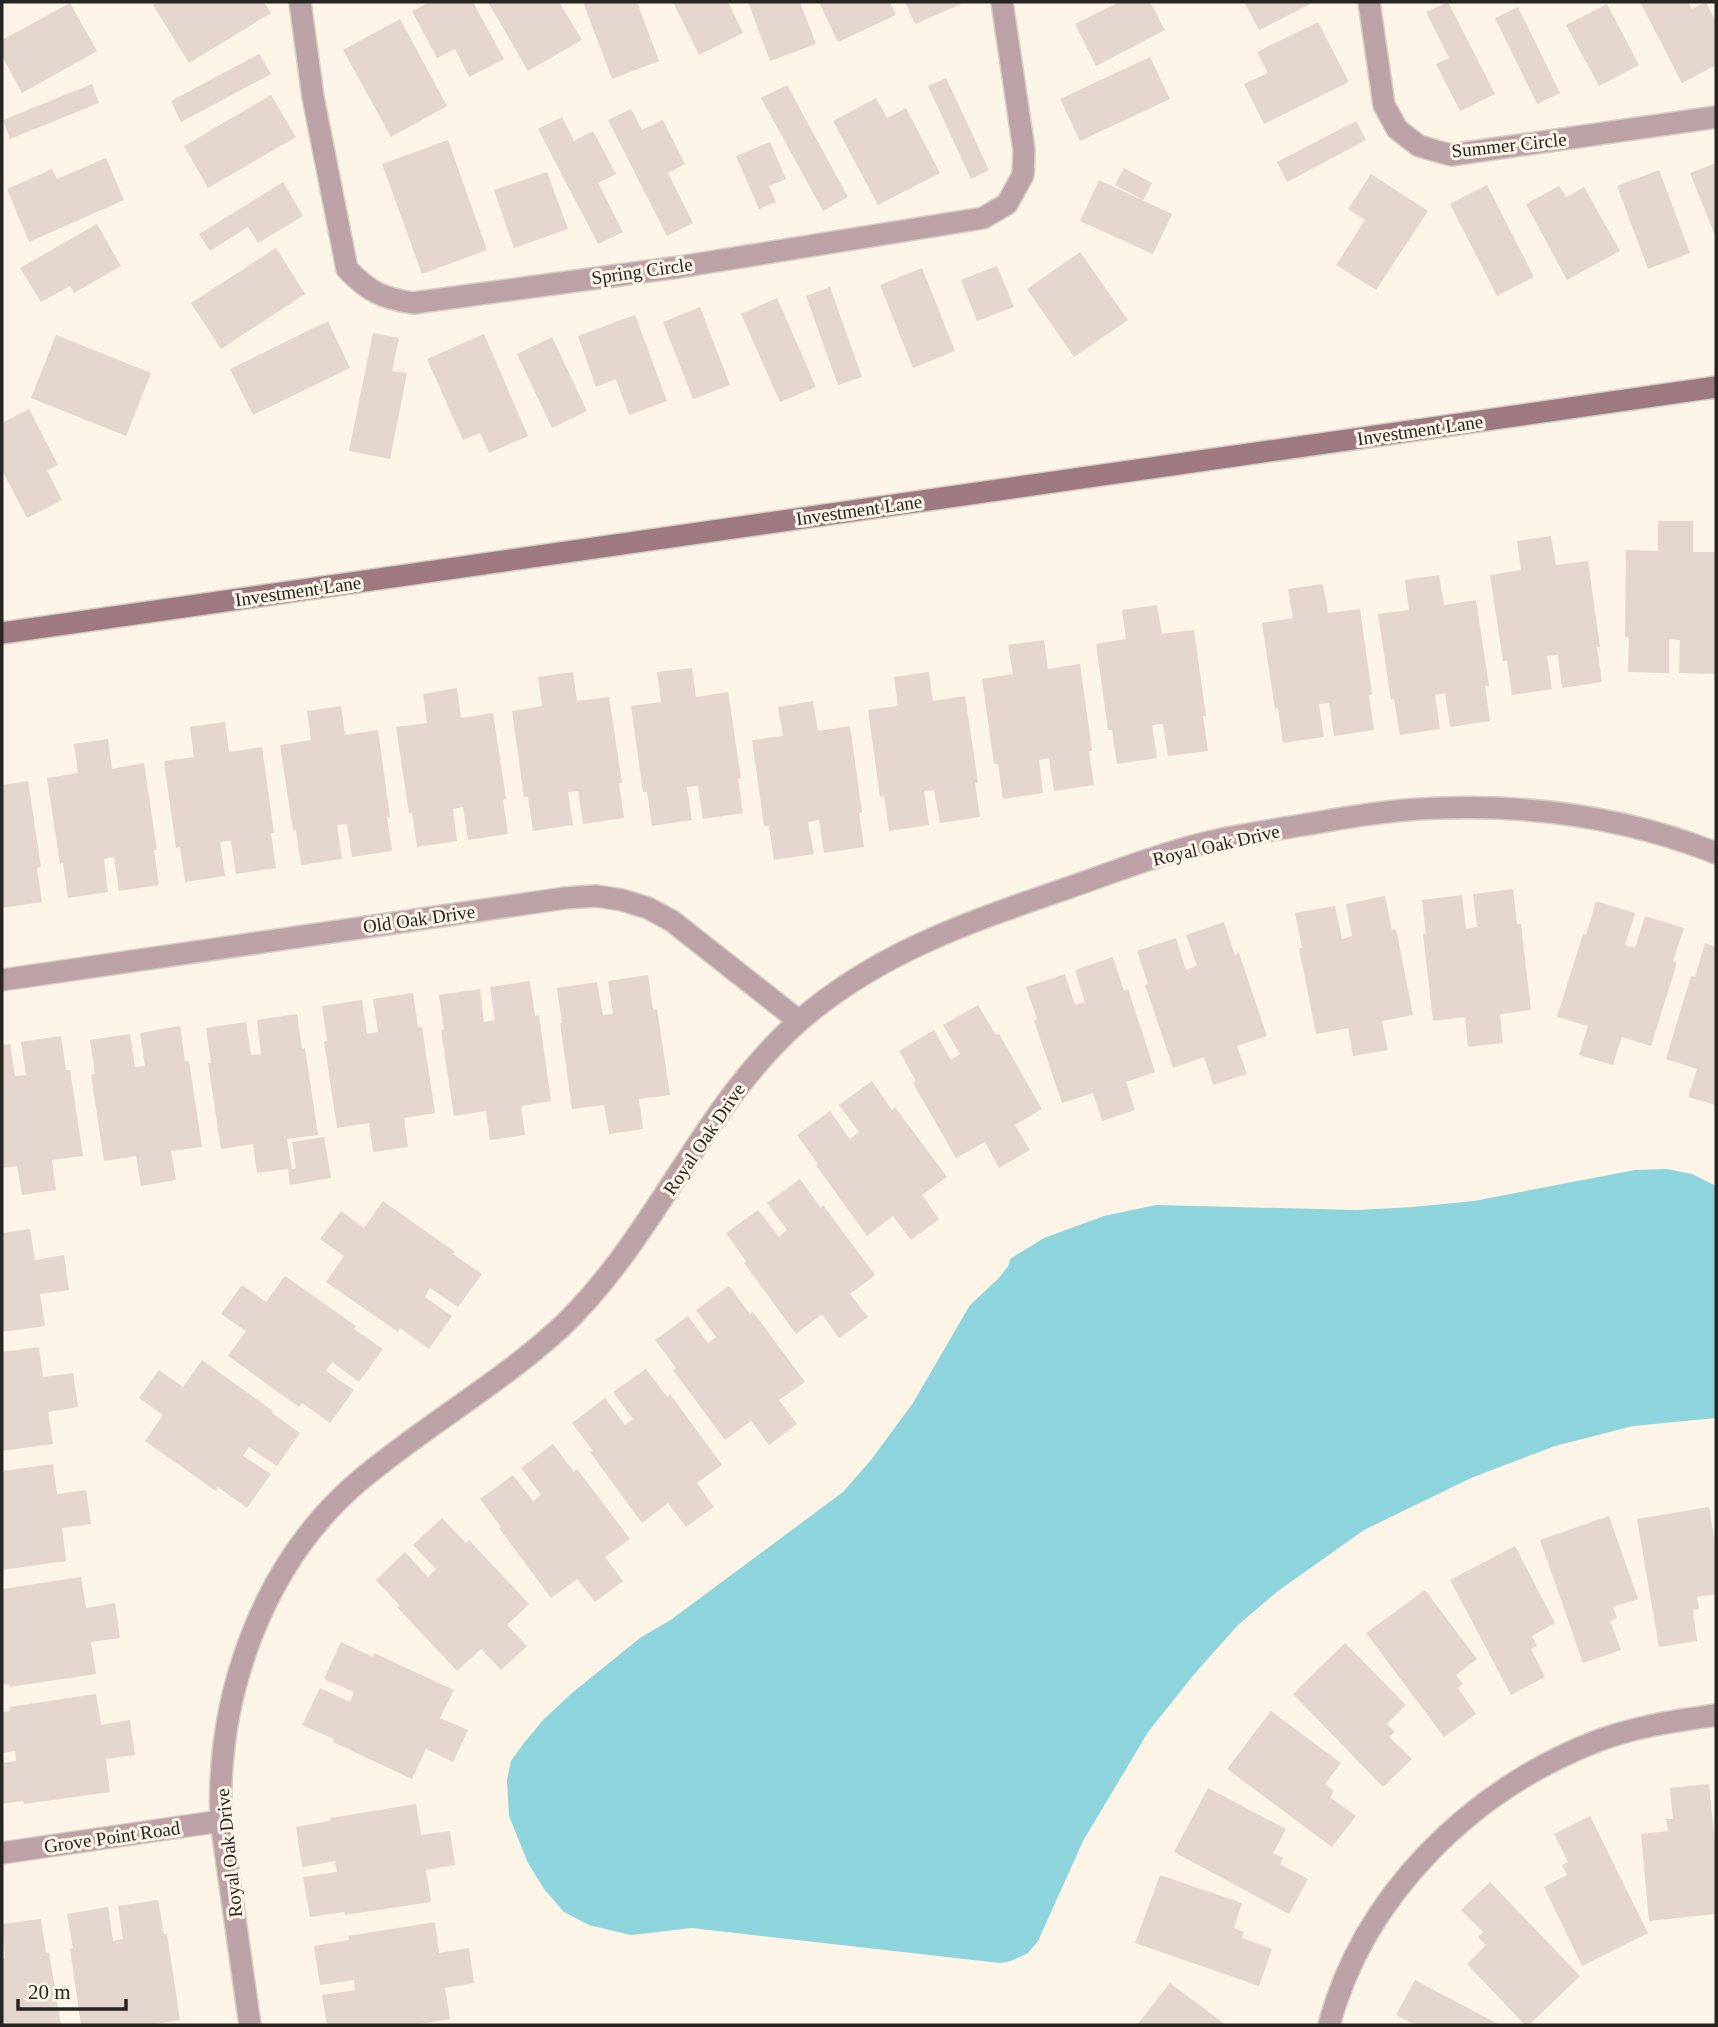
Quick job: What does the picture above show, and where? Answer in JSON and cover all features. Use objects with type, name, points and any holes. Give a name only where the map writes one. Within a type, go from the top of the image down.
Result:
[{"type":"street","name":"Spring Circle","points":[[300,2],[313,97],[346,269],[364,287],[387,299],[413,303],[679,267],[983,218],[1007,204],[1023,175],[1024,150],[1002,2]]},
{"type":"street","name":"Summer Circle","points":[[1369,2],[1384,105],[1398,129],[1419,146],[1451,155],[1716,117]]},
{"type":"street","name":"Investment Lane","points":[[2,633],[1716,387]]},
{"type":"street","name":"Royal Oak Drive","points":[[250,2025],[221,1821],[223,1744],[234,1686],[253,1630],[274,1587],[314,1529],[355,1485],[395,1452],[519,1363],[596,1291],[639,1236],[732,1093],[799,1021],[852,981],[909,947],[970,921],[1178,850],[1240,835],[1381,812],[1497,808],[1555,812],[1637,828],[1716,853]]},
{"type":"street","name":"Old Oak Drive","points":[[2,980],[552,900],[596,896],[648,908],[672,921],[799,1021]]},
{"type":"street","points":[[1329,2025],[1356,1956],[1400,1885],[1440,1840],[1487,1800],[1538,1767],[1594,1742],[1652,1724],[1716,1715]]},
{"type":"street","name":"Grove Point Road","points":[[2,1853],[221,1821]]},
{"type":"water","points":[[1666,1169],[1692,1174],[1716,1186],[1716,1418],[1633,1426],[1555,1446],[1471,1478],[1364,1530],[1278,1591],[1238,1625],[1148,1732],[1083,1841],[1038,1941],[1028,1953],[1000,1963],[692,1928],[631,1935],[589,1925],[564,1912],[544,1889],[528,1863],[509,1816],[507,1780],[511,1761],[524,1743],[543,1720],[572,1693],[640,1638],[672,1619],[843,1492],[871,1460],[913,1403],[970,1305],[999,1278],[1009,1265],[1010,1259],[1044,1238],[1104,1216],[1156,1205],[1357,1210],[1413,1207],[1474,1201],[1635,1170]]},
{"type":"building","points":[[158,2],[264,2],[271,13],[189,63],[153,5]]},
{"type":"building","points":[[430,2],[473,2],[504,59],[469,77],[455,49],[437,58],[412,11]]},
{"type":"building","points":[[488,2],[559,2],[582,40],[528,71]]},
{"type":"building","points":[[583,2],[637,2],[659,61],[612,79]]},
{"type":"building","points":[[673,2],[728,2],[743,33],[699,55]]},
{"type":"building","points":[[748,2],[800,2],[816,44],[770,61]]},
{"type":"building","points":[[819,2],[890,2],[896,15],[838,42]]},
{"type":"building","points":[[905,2],[966,2],[915,24]]},
{"type":"building","points":[[1119,2],[1150,2],[1165,30],[1096,66],[1075,24]]},
{"type":"building","points":[[1244,2],[1314,2],[1259,30]]},
{"type":"building","points":[[1448,2],[1495,94],[1460,111],[1436,64],[1449,58],[1426,12]]},
{"type":"building","points":[[1640,2],[1688,2],[1692,9],[1706,2],[1716,22],[1716,65],[1682,83]]},
{"type":"building","points":[[70,3],[97,51],[22,93],[2,56],[2,40]]},
{"type":"building","points":[[1607,4],[1639,65],[1599,86],[1566,25]]},
{"type":"building","points":[[1518,7],[1560,93],[1537,104],[1495,18]]},
{"type":"building","points":[[400,19],[447,106],[391,137],[343,50]]},
{"type":"building","points":[[1318,22],[1349,82],[1264,124],[1244,84],[1268,73],[1257,52]]},
{"type":"building","points":[[259,54],[271,74],[181,122],[171,101]]},
{"type":"building","points":[[1150,57],[1170,99],[1080,141],[1060,99]]},
{"type":"building","points":[[946,78],[989,170],[971,179],[928,86]]},
{"type":"building","points":[[92,84],[99,103],[10,139],[3,120]]},
{"type":"building","points":[[787,85],[848,197],[823,211],[761,98]]},
{"type":"building","points":[[271,95],[296,137],[208,188],[184,146]]},
{"type":"building","points":[[876,98],[887,118],[906,108],[940,173],[878,205],[833,121]]},
{"type":"building","points":[[631,109],[642,130],[663,120],[685,164],[668,173],[693,223],[667,236],[608,120]]},
{"type":"building","points":[[562,117],[574,141],[593,131],[616,174],[598,183],[623,232],[598,244],[538,129]]},
{"type":"building","points":[[1356,121],[1366,140],[1287,182],[1277,162]]},
{"type":"building","points":[[448,140],[487,250],[422,274],[382,164]]},
{"type":"building","points":[[770,142],[786,179],[769,186],[776,202],[759,209],[736,156]]},
{"type":"building","points":[[106,158],[124,200],[29,242],[7,189],[52,169],[57,179]]},
{"type":"building","points":[[1716,163],[1716,238],[1690,173]]},
{"type":"building","points":[[1124,168],[1152,183],[1143,200],[1115,185]]},
{"type":"building","points":[[1659,170],[1690,253],[1648,269],[1617,186]]},
{"type":"building","points":[[547,172],[568,229],[514,248],[494,190]]},
{"type":"building","points":[[1371,174],[1428,211],[1376,290],[1336,265],[1365,220],[1348,209]]},
{"type":"building","points":[[1099,180],[1172,214],[1153,254],[1080,221]]},
{"type":"building","points":[[283,182],[303,216],[258,243],[248,227],[210,251],[199,234]]},
{"type":"building","points":[[1487,185],[1534,277],[1497,296],[1450,204]]},
{"type":"building","points":[[1559,186],[1566,197],[1584,187],[1620,251],[1567,280],[1526,204]]},
{"type":"building","points":[[97,224],[121,266],[74,293],[70,286],[41,302],[20,268]]},
{"type":"building","points":[[276,248],[305,294],[221,349],[191,303]]},
{"type":"building","points":[[1080,252],[1128,320],[1074,357],[1027,289]]},
{"type":"building","points":[[997,266],[1014,307],[977,321],[961,280]]},
{"type":"building","points":[[922,268],[955,351],[913,368],[880,285]]},
{"type":"building","points":[[830,287],[862,377],[838,385],[806,296]]},
{"type":"building","points":[[777,298],[816,387],[780,402],[741,314]]},
{"type":"building","points":[[700,307],[730,385],[693,399],[663,322]]},
{"type":"building","points":[[635,315],[667,401],[629,415],[616,379],[596,387],[578,336]]},
{"type":"building","points":[[328,321],[350,368],[253,415],[230,369]]},
{"type":"building","points":[[373,333],[399,338],[392,371],[407,373],[390,459],[349,451]]},
{"type":"building","points":[[484,334],[528,436],[489,453],[480,433],[463,440],[427,359]]},
{"type":"building","points":[[56,335],[151,373],[126,436],[31,398]]},
{"type":"building","points":[[552,337],[587,411],[552,428],[517,354]]},
{"type":"building","points":[[29,409],[58,465],[47,470],[62,500],[27,518],[2,470],[2,423]]},
{"type":"building","points":[[1658,521],[1693,521],[1693,552],[1716,552],[1716,674],[1679,673],[1680,640],[1669,639],[1669,673],[1628,672],[1629,637],[1625,637],[1626,550],[1658,551]]},
{"type":"building","points":[[1551,536],[1556,565],[1588,561],[1602,682],[1562,688],[1558,655],[1547,656],[1552,689],[1512,695],[1507,661],[1503,661],[1490,575],[1521,570],[1517,541]]},
{"type":"building","points":[[1439,575],[1444,605],[1476,600],[1489,686],[1485,686],[1490,721],[1450,727],[1445,693],[1435,695],[1440,729],[1400,735],[1394,699],[1391,700],[1378,614],[1409,610],[1405,580]]},
{"type":"building","points":[[1323,584],[1328,613],[1360,609],[1374,730],[1334,736],[1329,703],[1319,704],[1324,737],[1283,743],[1262,623],[1293,618],[1288,589]]},
{"type":"building","points":[[1157,605],[1162,634],[1194,630],[1208,751],[1168,756],[1163,724],[1152,725],[1157,758],[1117,764],[1112,730],[1108,730],[1096,644],[1126,639],[1122,610]]},
{"type":"building","points":[[1044,640],[1048,669],[1080,664],[1094,785],[1054,791],[1049,758],[1039,760],[1043,793],[1003,799],[998,764],[994,764],[982,679],[1013,674],[1008,645]]},
{"type":"building","points":[[692,668],[696,697],[728,692],[741,778],[738,779],[743,813],[703,819],[698,786],[687,787],[692,820],[652,826],[647,792],[643,792],[631,706],[661,702],[657,672]]},
{"type":"building","points":[[573,672],[577,701],[609,697],[622,783],[619,783],[624,818],[583,824],[578,791],[568,792],[573,825],[533,831],[528,797],[524,797],[512,711],[542,706],[538,677]]},
{"type":"building","points":[[929,672],[933,701],[965,696],[978,782],[975,783],[980,817],[940,823],[934,790],[924,791],[929,825],[889,831],[884,796],[880,797],[868,710],[898,706],[894,677]]},
{"type":"building","points":[[457,688],[461,718],[493,713],[506,799],[503,800],[508,834],[468,840],[463,807],[453,809],[457,841],[417,847],[396,727],[427,723],[423,694]]},
{"type":"building","points":[[813,701],[818,731],[850,726],[864,847],[824,853],[819,820],[808,822],[814,854],[774,860],[769,826],[764,826],[752,740],[783,736],[778,707]]},
{"type":"building","points":[[341,706],[345,735],[378,730],[392,851],[352,857],[347,824],[337,825],[342,859],[301,865],[280,745],[311,740],[307,711]]},
{"type":"building","points":[[225,722],[229,752],[262,747],[276,868],[236,874],[231,841],[220,842],[225,876],[185,882],[180,847],[176,848],[164,761],[194,757],[190,727]]},
{"type":"building","points":[[108,739],[112,769],[144,763],[157,850],[154,850],[159,885],[119,891],[114,857],[104,859],[108,892],[68,898],[47,778],[78,773],[74,744]]},
{"type":"building","points":[[28,781],[41,867],[37,868],[42,902],[2,908],[2,785]]},
{"type":"building","points":[[1513,889],[1517,924],[1521,924],[1531,1010],[1500,1014],[1503,1043],[1468,1047],[1465,1017],[1433,1021],[1422,900],[1462,895],[1466,929],[1477,927],[1473,894]]},
{"type":"building","points":[[1385,896],[1392,930],[1396,929],[1413,1015],[1382,1021],[1388,1050],[1353,1056],[1348,1028],[1316,1034],[1295,913],[1335,906],[1342,939],[1352,936],[1346,904]]},
{"type":"building","points":[[1596,901],[1635,913],[1625,945],[1635,948],[1645,916],[1684,928],[1673,961],[1677,963],[1651,1046],[1622,1037],[1613,1065],[1579,1055],[1588,1026],[1557,1017]]},
{"type":"building","points":[[1224,922],[1235,955],[1239,953],[1267,1036],[1237,1046],[1247,1074],[1213,1085],[1204,1057],[1173,1068],[1145,985],[1148,984],[1137,951],[1176,938],[1186,970],[1197,966],[1186,935]]},
{"type":"building","points":[[1705,943],[1716,947],[1716,1105],[1688,1097],[1697,1069],[1666,1059],[1691,976],[1695,977]]},
{"type":"building","points":[[1113,957],[1124,991],[1128,989],[1155,1072],[1126,1082],[1135,1110],[1102,1121],[1093,1093],[1062,1103],[1034,1021],[1037,1019],[1026,987],[1065,974],[1075,1005],[1085,1002],[1075,970]]},
{"type":"building","points":[[648,975],[653,1010],[657,1009],[670,1095],[639,1099],[643,1129],[609,1134],[604,1105],[572,1109],[557,988],[597,982],[603,1015],[613,1014],[608,981]]},
{"type":"building","points":[[530,981],[535,1016],[539,1015],[551,1101],[521,1106],[525,1135],[490,1140],[486,1111],[454,1116],[441,1030],[444,1029],[439,995],[480,989],[484,1022],[495,1020],[490,987]]},
{"type":"building","points":[[413,993],[418,1027],[422,1027],[435,1113],[404,1118],[408,1147],[373,1152],[369,1123],[337,1128],[324,1041],[327,1041],[322,1006],[362,1000],[367,1034],[378,1032],[373,999]]},
{"type":"building","points":[[978,1005],[996,1035],[999,1034],[1042,1109],[1015,1125],[1030,1150],[999,1168],[985,1142],[956,1158],[913,1083],[916,1081],[899,1051],[934,1030],[951,1060],[960,1054],[943,1025]]},
{"type":"building","points":[[297,1014],[318,1135],[287,1139],[292,1169],[296,1168],[292,1142],[324,1137],[331,1178],[290,1185],[288,1169],[257,1173],[253,1144],[221,1149],[208,1063],[211,1063],[206,1028],[246,1022],[251,1055],[261,1054],[257,1020]]},
{"type":"building","points":[[180,1026],[185,1061],[189,1061],[202,1147],[171,1151],[176,1180],[141,1186],[136,1156],[104,1161],[91,1075],[95,1074],[90,1040],[130,1034],[135,1067],[145,1066],[140,1033]]},
{"type":"building","points":[[61,1036],[66,1070],[70,1070],[83,1156],[52,1160],[56,1190],[22,1195],[17,1166],[2,1168],[2,1045],[10,1044],[15,1076],[26,1075],[21,1042]]},
{"type":"building","points":[[872,1081],[892,1110],[895,1107],[947,1177],[922,1195],[939,1219],[911,1240],[893,1216],[867,1236],[797,1135],[830,1111],[850,1139],[859,1132],[839,1105]]},
{"type":"building","points":[[800,1179],[821,1208],[823,1205],[875,1275],[850,1294],[868,1317],[839,1338],[822,1314],[796,1334],[744,1263],[746,1261],[726,1233],[758,1210],[779,1237],[787,1230],[767,1203]]},
{"type":"building","points":[[383,1201],[482,1274],[458,1307],[430,1288],[425,1297],[452,1316],[429,1349],[400,1328],[398,1332],[326,1282],[344,1256],[320,1239],[341,1211],[364,1228]]},
{"type":"building","points":[[30,1229],[35,1260],[64,1255],[69,1290],[40,1294],[45,1326],[2,1332],[2,1233]]},
{"type":"building","points":[[285,1276],[356,1326],[354,1329],[383,1349],[359,1382],[332,1362],[326,1371],[354,1390],[330,1423],[302,1403],[299,1407],[228,1356],[246,1331],[221,1314],[242,1285],[266,1302]]},
{"type":"building","points":[[729,1286],[750,1314],[753,1312],[805,1382],[779,1400],[797,1424],[769,1445],[751,1421],[725,1440],[673,1370],[676,1368],[655,1340],[688,1316],[708,1343],[716,1337],[696,1310]]},
{"type":"building","points":[[39,1347],[43,1377],[73,1373],[78,1407],[48,1412],[53,1444],[2,1451],[2,1352]]},
{"type":"building","points":[[202,1360],[300,1433],[277,1466],[249,1447],[243,1456],[271,1474],[247,1508],[218,1487],[216,1491],[145,1441],[163,1415],[139,1398],[159,1370],[183,1387]]},
{"type":"building","points":[[646,1369],[667,1397],[670,1394],[722,1465],[697,1483],[714,1507],[686,1527],[668,1503],[642,1523],[572,1423],[605,1398],[625,1425],[633,1419],[613,1392]]},
{"type":"building","points":[[553,1444],[574,1472],[577,1469],[630,1539],[605,1557],[623,1581],[595,1602],[577,1579],[551,1598],[480,1499],[513,1475],[533,1501],[541,1495],[521,1468]]},
{"type":"building","points":[[53,1464],[57,1494],[86,1490],[91,1524],[62,1528],[66,1561],[2,1570],[2,1471]]},
{"type":"building","points":[[1709,1507],[1716,1549],[1716,1594],[1697,1597],[1699,1609],[1693,1610],[1697,1641],[1659,1647],[1637,1519]]},
{"type":"building","points":[[1609,1516],[1638,1599],[1613,1607],[1617,1618],[1610,1621],[1621,1650],[1583,1663],[1540,1540]]},
{"type":"building","points":[[442,1518],[466,1543],[469,1540],[529,1604],[507,1625],[527,1646],[501,1670],[481,1649],[457,1671],[397,1607],[400,1606],[376,1580],[405,1552],[428,1577],[436,1569],[413,1545]]},
{"type":"building","points":[[1515,1546],[1555,1623],[1532,1636],[1537,1646],[1531,1649],[1545,1677],[1511,1695],[1450,1580]]},
{"type":"building","points":[[81,1577],[86,1608],[115,1603],[120,1638],[91,1642],[96,1674],[9,1687],[9,1684],[2,1685],[2,1589]]},
{"type":"building","points":[[1425,1590],[1477,1659],[1456,1675],[1463,1684],[1458,1688],[1476,1714],[1444,1737],[1366,1633]]},
{"type":"building","points":[[341,1642],[373,1657],[374,1653],[454,1690],[440,1718],[468,1730],[453,1762],[426,1749],[412,1779],[302,1725],[320,1688],[350,1702],[354,1692],[324,1679]]},
{"type":"building","points":[[1345,1643],[1406,1705],[1387,1724],[1395,1732],[1389,1737],[1412,1759],[1383,1787],[1293,1694]]},
{"type":"building","points":[[96,1694],[101,1725],[130,1720],[135,1755],[106,1759],[110,1792],[24,1804],[23,1801],[2,1804],[2,1763],[16,1761],[15,1751],[2,1753],[2,1712],[10,1711],[9,1707]]},
{"type":"building","points":[[1271,1711],[1341,1763],[1325,1784],[1334,1791],[1330,1797],[1356,1816],[1332,1847],[1227,1769]]},
{"type":"building","points":[[1709,1784],[1716,1854],[1716,1914],[1649,1921],[1641,1834],[1668,1831],[1666,1819],[1673,1819],[1670,1788]]},
{"type":"building","points":[[1208,1788],[1286,1829],[1273,1853],[1283,1858],[1280,1864],[1308,1879],[1289,1914],[1174,1852]]},
{"type":"building","points":[[416,1804],[421,1835],[450,1831],[455,1865],[426,1870],[431,1902],[345,1915],[344,1912],[310,1917],[303,1877],[337,1872],[335,1861],[302,1867],[296,1827],[330,1821],[330,1818]]},
{"type":"building","points":[[1590,1816],[1648,1933],[1582,1966],[1544,1887],[1567,1875],[1562,1865],[1568,1862],[1554,1834]]},
{"type":"building","points":[[1160,1875],[1242,1903],[1234,1928],[1244,1932],[1242,1938],[1272,1949],[1259,1986],[1135,1943]]},
{"type":"building","points":[[1490,1882],[1580,1976],[1529,2025],[1525,2025],[1467,1964],[1486,1945],[1478,1937],[1483,1932],[1461,1910]]},
{"type":"building","points":[[158,1900],[164,1934],[167,1934],[180,2020],[150,2025],[81,2025],[67,1914],[108,1907],[113,1941],[123,1939],[118,1906]]},
{"type":"building","points":[[41,1919],[61,2025],[2,2025],[2,1958],[5,1958],[2,1924]]},
{"type":"building","points":[[435,1922],[439,1953],[469,1948],[474,1983],[445,1988],[450,2019],[413,2025],[327,2025],[322,1995],[355,1990],[354,1980],[320,1985],[314,1946],[349,1940],[348,1936]]},
{"type":"building","points":[[1415,1980],[1500,2025],[1416,2025],[1396,2015]]},
{"type":"building","points":[[1170,1983],[1226,2025],[1137,2025]]}]
